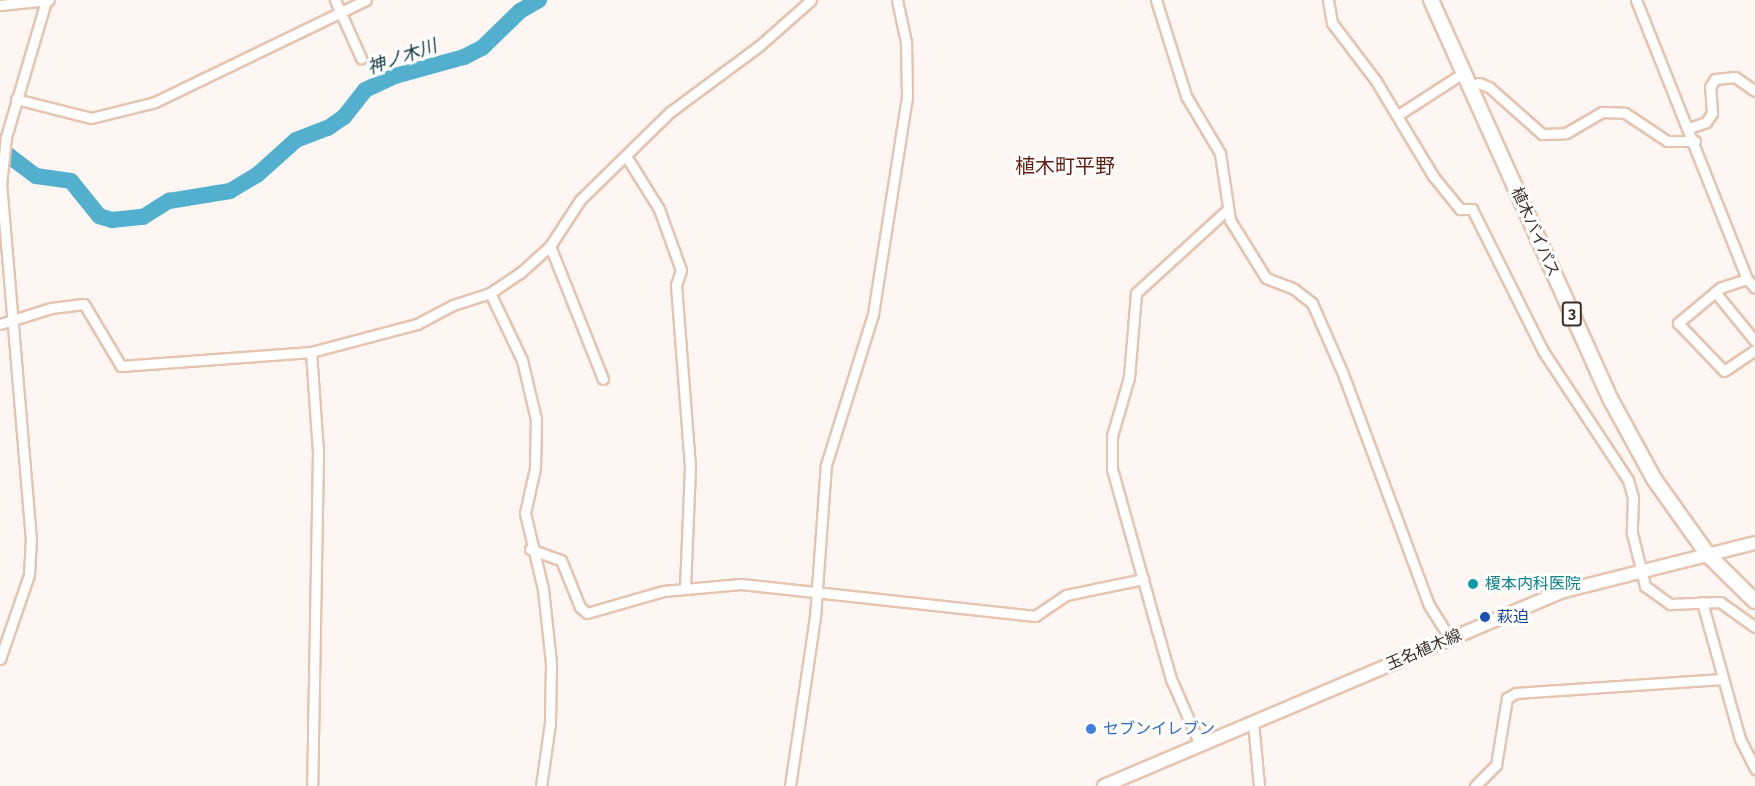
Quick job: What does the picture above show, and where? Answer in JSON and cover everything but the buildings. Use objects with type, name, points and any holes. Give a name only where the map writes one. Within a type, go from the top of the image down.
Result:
[{"type":"highway","name":"植木バイパス","points":[[1431,0],[1611,400],[1654,479],[1709,556],[1755,601]]},
{"type":"main road","name":"玉名植木線","points":[[1104,786],[1564,591],[1640,569],[1709,556],[1755,543]]},
{"type":"street","points":[[0,5],[48,0],[16,99],[4,148],[2,212],[31,540],[29,575],[0,659]]},
{"type":"street","points":[[335,0],[361,58]]},
{"type":"street","points":[[16,99],[91,118],[155,102],[366,0]]},
{"type":"street","points":[[0,324],[51,308],[84,304],[121,366],[311,352],[417,324],[453,305],[490,293],[520,273],[550,246],[580,200],[670,112],[759,46],[811,0]]},
{"type":"street","points":[[790,786],[817,593],[826,465],[873,314],[907,96],[906,42],[897,0]]},
{"type":"street","points":[[1156,0],[1186,96],[1220,153],[1230,220],[1266,278],[1294,289],[1312,303],[1429,605],[1450,639]]},
{"type":"street","points":[[1328,0],[1332,23],[1398,115],[1432,176],[1460,209],[1472,209],[1543,351],[1628,480],[1640,569],[1645,586],[1655,596],[1670,604],[1720,602],[1755,627]]},
{"type":"street","points":[[1636,0],[1695,141],[1747,279],[1755,288]]},
{"type":"street","points":[[1398,115],[1463,73]]},
{"type":"street","points":[[1689,128],[1706,122],[1712,113],[1710,87],[1715,79],[1735,77],[1755,91]]},
{"type":"street","points":[[1469,86],[1479,83],[1489,87],[1542,134],[1566,133],[1602,112],[1624,113],[1667,141],[1695,141]]},
{"type":"street","points":[[626,156],[660,209],[681,270],[675,285],[690,468],[685,588]]},
{"type":"street","points":[[1200,745],[1171,679],[1112,469],[1112,436],[1128,377],[1136,293],[1227,210]]},
{"type":"street","points":[[550,246],[603,379]]},
{"type":"street","points":[[1747,279],[1715,292],[1678,323],[1725,371],[1755,350]]},
{"type":"street","points":[[1715,292],[1755,341]]},
{"type":"street","points":[[490,293],[522,360],[536,419],[535,468],[525,513],[530,549],[543,589],[551,663],[550,723],[541,786]]},
{"type":"street","points":[[311,352],[318,452],[312,786]]},
{"type":"street","points":[[530,549],[561,560],[580,607],[587,612],[685,588],[741,584],[1035,616],[1066,595],[1143,579]]},
{"type":"street","points":[[1702,602],[1740,739],[1755,769]]},
{"type":"street","points":[[1475,786],[1496,765],[1507,698],[1516,693],[1722,680]]},
{"type":"street","points":[[1253,722],[1259,786]]},
{"type":"waterway","name":"神ノ木川","points":[[0,156],[8,155],[36,176],[71,181],[99,216],[112,220],[143,217],[169,201],[230,191],[257,175],[296,140],[328,128],[344,117],[365,90],[395,76],[464,57],[482,48],[520,11],[539,0]]},
{"type":"place","name":"榎本内科医院","points":[[1473,584]]},
{"type":"place","name":"萩迫","points":[[1485,617]]},
{"type":"place","name":"セブンイレブン","points":[[1091,729]]},
{"type":"district","name":"植木町平野","points":[[1065,166]]}]
